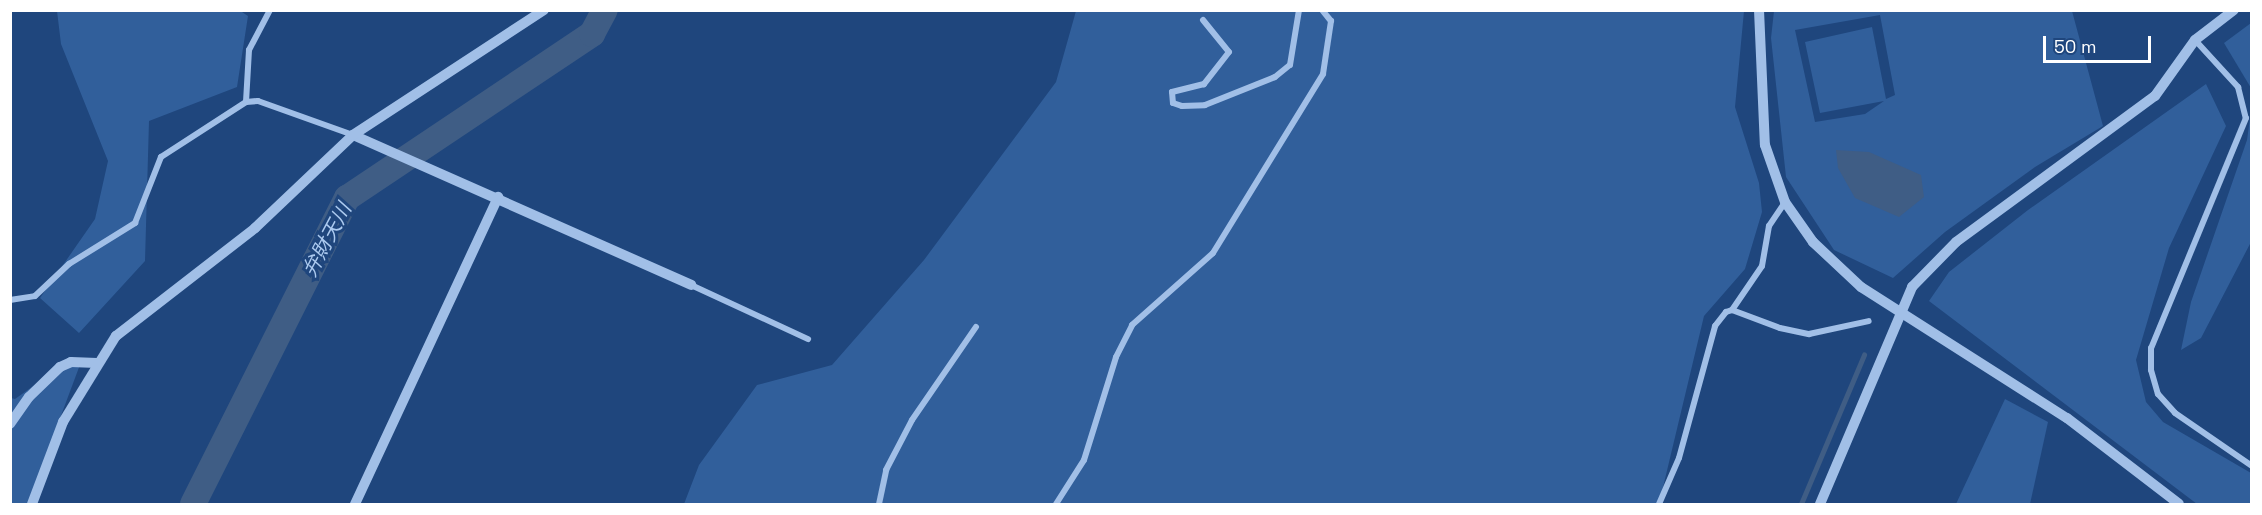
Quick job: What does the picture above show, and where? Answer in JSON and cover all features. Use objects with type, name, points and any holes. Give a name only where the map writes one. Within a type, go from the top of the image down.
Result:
[{"type":"street","points":[[246,102],[249,50],[270,10]]},
{"type":"street","points":[[32,504],[63,422],[116,336],[137,317],[255,228],[353,135],[544,10]]},
{"type":"street","points":[[1203,20],[1229,52],[1204,84],[1172,92],[1173,103],[1182,106],[1212,102],[1275,77],[1290,65],[1299,10]]},
{"type":"street","points":[[1056,504],[1084,460],[1116,357],[1132,325],[1213,253],[1323,74],[1331,21],[1322,10]]},
{"type":"street","points":[[1759,10],[1765,145],[1785,202],[1833,263],[1899,312],[2067,418],[2179,504]]},
{"type":"street","points":[[1820,504],[1899,312],[1912,287],[1956,242],[2155,96],[2195,40],[2234,10]]},
{"type":"street","points":[[2195,40],[2238,87],[2246,118],[2151,348],[2151,370],[2158,394],[2175,413],[2252,466]]},
{"type":"street","points":[[10,300],[35,296],[69,264],[135,223],[160,157],[246,102],[258,101],[377,145],[808,339]]},
{"type":"street","points":[[355,504],[498,198]]},
{"type":"street","points":[[1659,504],[1679,458],[1715,326],[1732,310],[1762,266],[1769,225],[1785,202]]},
{"type":"street","points":[[1732,310],[1780,328],[1809,334],[1869,321]]},
{"type":"street","points":[[879,504],[878,494],[886,470],[912,420],[976,327]]},
{"type":"street","points":[[10,424],[29,397],[60,367],[71,362],[98,363]]},
{"type":"shaded area","points":[[239,10],[248,16],[237,87],[149,121],[145,261],[79,333],[40,298],[95,219],[108,161],[61,44],[57,11]]},
{"type":"shaded area","points":[[1076,11],[1744,11],[1735,107],[1759,183],[1762,212],[1745,269],[1704,316],[1659,504],[684,504],[699,465],[757,385],[832,365],[924,260],[1056,82]]},
{"type":"shaded area","points":[[1774,11],[2072,11],[2103,126],[2035,167],[1945,232],[1893,278],[1834,250],[1786,177],[1771,38]],"holes":[[[1880,15],[1895,95],[1886,99],[1872,27],[1805,42],[1820,113],[1884,101],[1865,114],[1815,122],[1795,30]]]},
{"type":"shaded area","points":[[2251,23],[2251,88],[2224,43]]},
{"type":"shaded area","points":[[2206,84],[2226,126],[2169,248],[2136,360],[2146,402],[2163,422],[2251,473],[2251,504],[2197,504],[1929,301],[1949,272],[2028,210]]},
{"type":"shaded area","points":[[2251,111],[2251,242],[2201,338],[2181,350],[2191,302],[2247,140]]},
{"type":"shaded area","points":[[1836,150],[1869,152],[1921,175],[1924,197],[1899,217],[1855,198],[1838,168]]},
{"type":"shaded area","points":[[81,362],[28,504],[11,504],[11,398],[15,399],[60,367]]},
{"type":"shaded area","points":[[2005,399],[2048,422],[2030,504],[1956,504]]},
{"type":"waterway","name":"弁財天川","points":[[193,504],[347,198],[592,34],[605,10]]},
{"type":"waterway","points":[[1801,504],[1864,355]]}]
